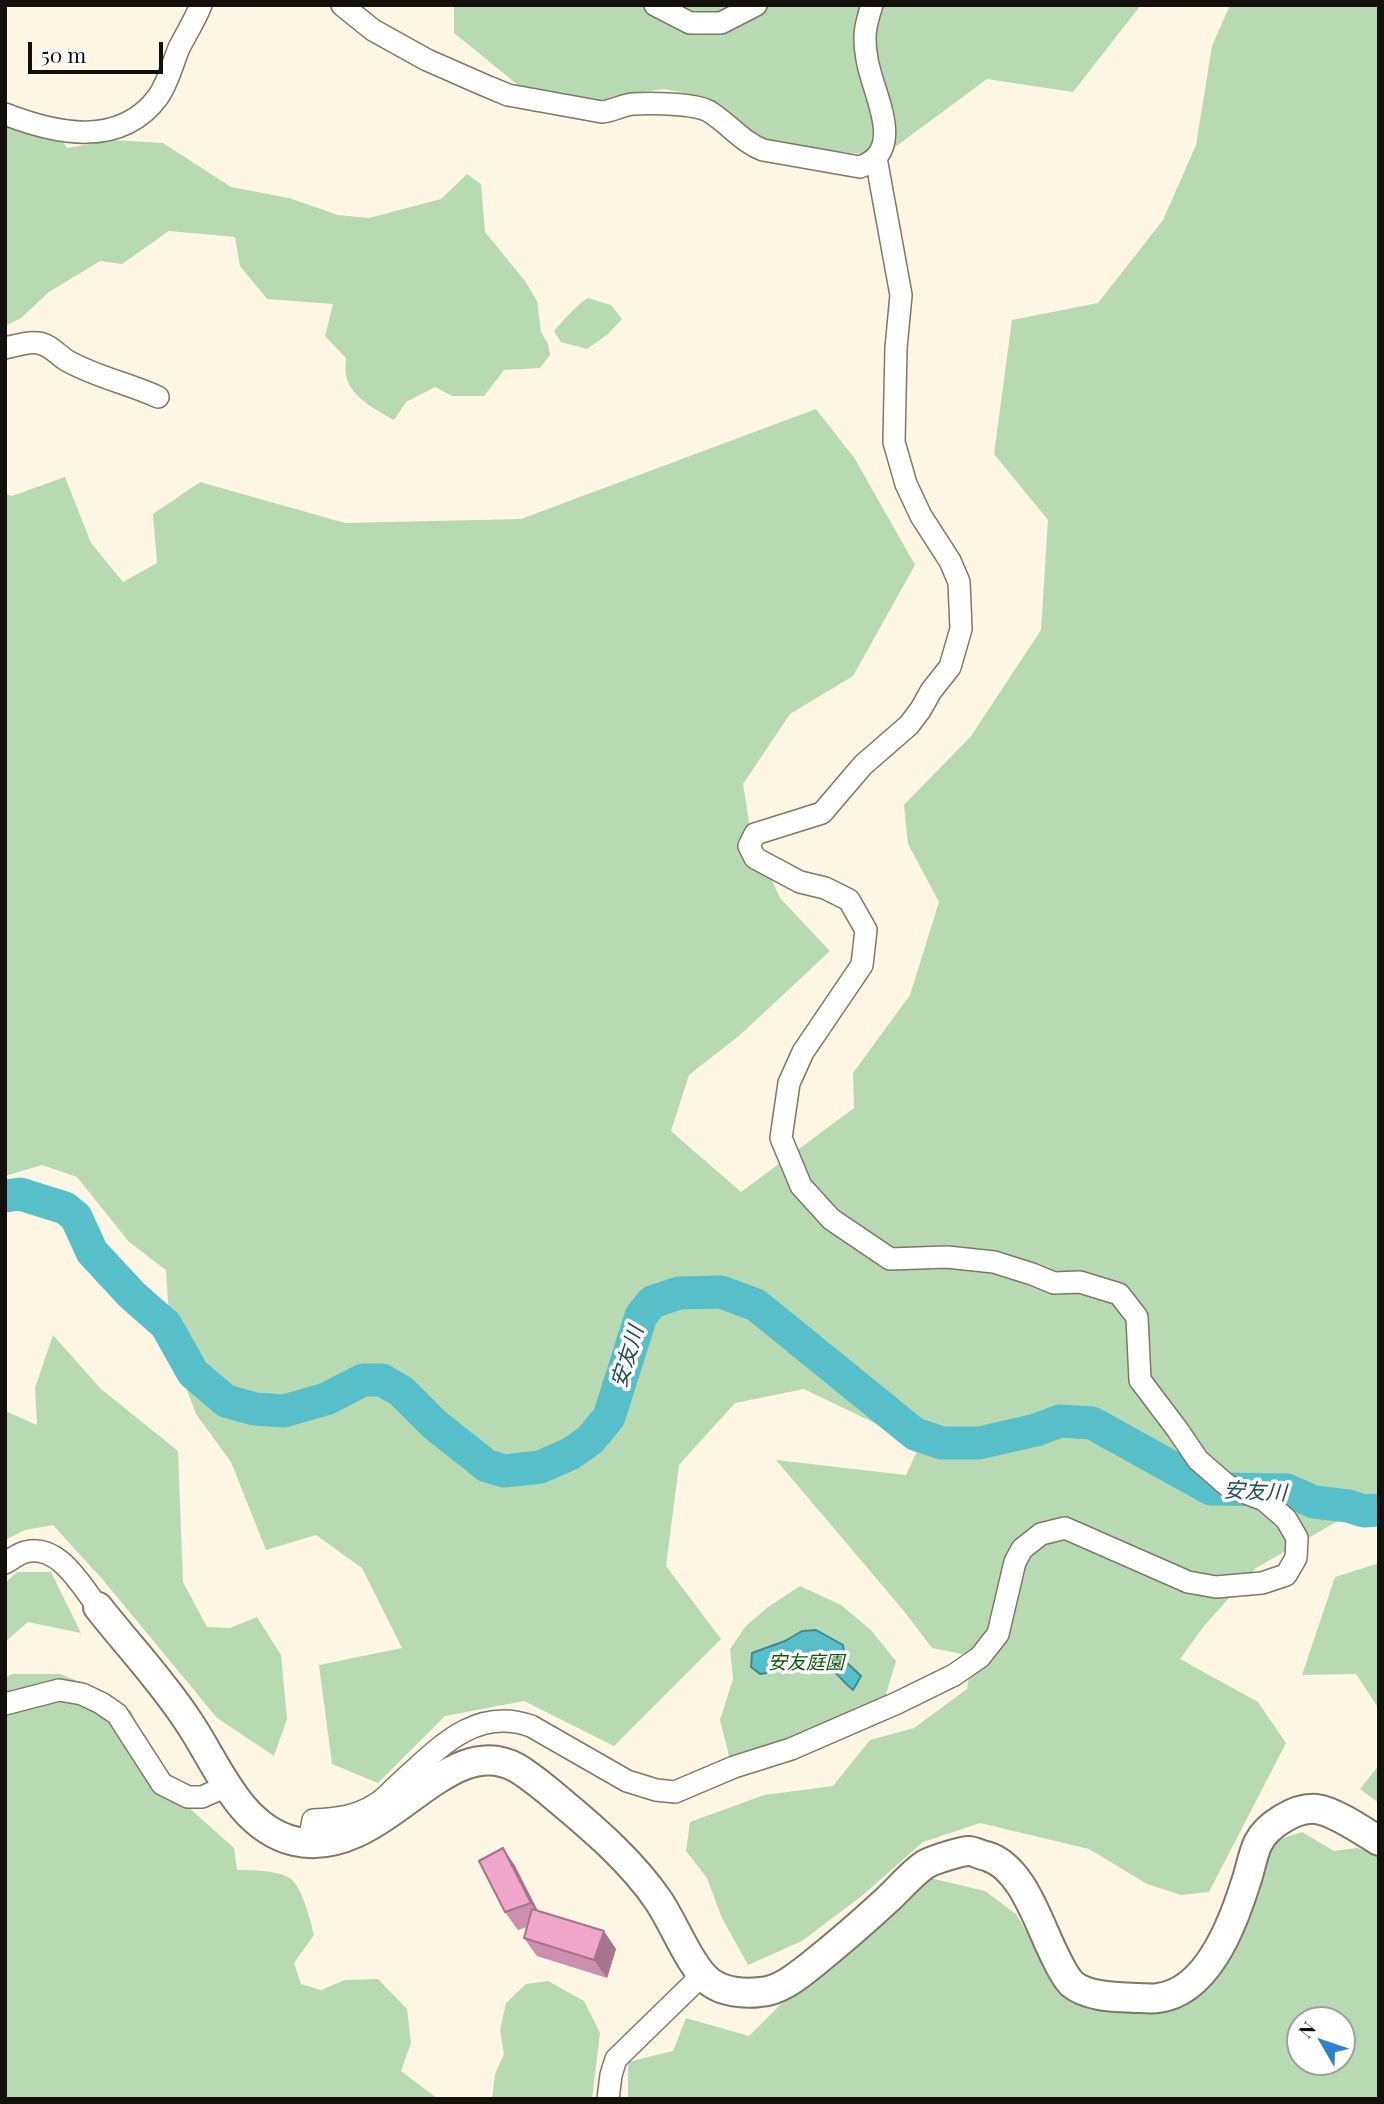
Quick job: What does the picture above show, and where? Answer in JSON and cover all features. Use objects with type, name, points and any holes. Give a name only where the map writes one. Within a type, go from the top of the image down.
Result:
[{"type":"street","points":[[5,114],[68,132],[103,132],[128,124],[149,108],[159,95],[201,5]]},
{"type":"street","points":[[342,5],[373,30],[428,60],[508,95],[602,112],[633,104],[694,106],[710,112],[752,146],[860,167],[876,158],[886,129],[872,85],[867,58],[864,28],[872,5]]},
{"type":"street","points":[[655,5],[690,23],[721,23],[755,5]]},
{"type":"street","points":[[309,1842],[313,1819],[341,1819],[378,1803],[444,1744],[474,1727],[499,1720],[514,1720],[531,1726],[627,1781],[656,1790],[675,1792],[734,1767],[791,1749],[920,1692],[954,1675],[981,1657],[998,1634],[1015,1562],[1022,1549],[1041,1534],[1065,1528],[1188,1582],[1216,1587],[1262,1583],[1286,1575],[1296,1558],[1297,1538],[1286,1519],[1264,1500],[1228,1486],[1198,1460],[1140,1380],[1137,1317],[1119,1294],[1080,1282],[1054,1283],[1032,1273],[994,1262],[947,1257],[890,1259],[840,1226],[801,1186],[781,1138],[789,1083],[803,1052],[862,965],[866,930],[849,900],[825,888],[800,882],[755,858],[749,846],[755,834],[822,813],[863,765],[909,725],[950,667],[961,629],[959,582],[906,484],[894,442],[896,348],[901,295],[876,158]]},
{"type":"street","points":[[5,348],[39,343],[47,345],[80,367],[158,397]]},
{"type":"street","points":[[5,1563],[34,1551],[48,1554],[63,1563],[186,1718],[243,1808],[276,1834],[295,1841],[339,1839],[374,1825],[457,1767],[478,1760],[495,1760],[514,1766],[546,1789],[603,1839],[649,1887],[670,1917],[700,1972],[713,1985],[734,1992],[765,1993],[795,1978],[927,1863],[969,1851],[998,1860],[1019,1881],[1062,1970],[1073,1985],[1087,1992],[1119,1997],[1160,1998],[1181,1991],[1214,1957],[1232,1926],[1260,1839],[1285,1815],[1316,1809],[1345,1820],[1379,1841]]},
{"type":"street","points":[[5,1704],[59,1690],[82,1694],[117,1714],[162,1784],[181,1794],[195,1797],[202,1797],[228,1786]]},
{"type":"street","points":[[608,2099],[616,2059],[693,1984],[700,1972]]},
{"type":"green space","points":[[454,5],[1141,5],[1073,92],[987,79],[883,156],[783,146],[751,137],[718,108],[696,95],[663,89],[603,103],[528,93],[454,33]]},
{"type":"green space","points":[[1230,5],[1379,5],[1379,1508],[1345,1517],[1256,1568],[1204,1626],[1180,1659],[1258,1702],[1286,1743],[1209,1892],[1181,1895],[1147,1884],[1089,1849],[980,1823],[923,1842],[863,1895],[802,1941],[748,1965],[722,1918],[707,1878],[686,1851],[690,1822],[764,1795],[833,1786],[870,1740],[914,1728],[967,1689],[972,1656],[932,1648],[776,1460],[906,1475],[920,1445],[804,1389],[735,1403],[679,1465],[666,1566],[721,1639],[614,1746],[524,1701],[445,1716],[378,1783],[332,1764],[319,1665],[402,1648],[362,1568],[316,1535],[266,1550],[231,1462],[196,1414],[171,1347],[166,1270],[129,1242],[77,1177],[42,1165],[5,1176],[5,494],[12,496],[65,477],[91,543],[123,582],[157,563],[153,514],[200,482],[345,523],[521,519],[816,409],[855,459],[915,565],[853,676],[790,714],[743,784],[751,834],[780,898],[830,951],[740,1035],[689,1075],[671,1131],[741,1192],[854,1108],[853,1073],[910,995],[939,902],[908,844],[904,805],[971,736],[1041,630],[1048,520],[994,454],[1012,320],[1098,303],[1163,220],[1196,145],[1212,46]]},
{"type":"green space","points":[[49,119],[67,148],[112,140],[163,143],[231,187],[289,198],[338,215],[369,218],[441,199],[467,174],[481,184],[485,232],[525,281],[537,301],[541,332],[548,344],[550,355],[540,368],[504,370],[484,396],[452,396],[435,387],[406,402],[394,420],[365,402],[348,383],[346,358],[325,336],[333,304],[267,299],[240,266],[235,237],[169,231],[122,264],[100,261],[49,292],[21,318],[5,326],[5,124]]},
{"type":"green space","points":[[588,298],[611,305],[622,319],[608,334],[587,349],[561,342],[554,331]]},
{"type":"green space","points":[[53,1335],[101,1389],[178,1451],[183,1582],[207,1627],[230,1628],[257,1617],[281,1655],[287,1719],[274,1756],[217,1718],[103,1580],[53,1525],[25,1530],[5,1540],[5,1411],[37,1425],[35,1388]]},
{"type":"green space","points":[[1379,1563],[1379,1709],[1356,1674],[1302,1675],[1335,1577]]},
{"type":"green space","points":[[17,1572],[51,1572],[81,1633],[28,1622],[5,1642],[5,1583]]},
{"type":"green space","name":"安友庭園","points":[[800,1586],[841,1605],[870,1629],[896,1661],[884,1701],[731,1764],[720,1720],[733,1679],[730,1649],[746,1626],[768,1607]]},
{"type":"green space","points":[[12,1674],[60,1674],[100,1690],[131,1711],[166,1787],[234,1848],[237,1870],[265,1871],[286,1876],[299,1890],[314,1935],[294,1963],[301,1984],[321,1990],[345,1980],[378,1979],[407,2009],[411,2043],[401,2071],[438,2099],[5,2099],[5,1678]]},
{"type":"green space","points":[[1379,1765],[1379,1803],[1360,1789]]},
{"type":"green space","points":[[1302,1832],[1334,1851],[1357,1848],[1379,1855],[1379,2099],[628,2099],[628,2062],[673,2051],[686,2018],[749,2036],[780,2005],[848,1952],[926,1877],[985,1891],[1016,1914],[1046,1964],[1076,1992],[1203,1982],[1270,1842]]},
{"type":"green space","points":[[548,1981],[584,2001],[600,2033],[592,2099],[492,2099],[495,2074],[504,2054],[500,2030],[506,2003],[526,1984]]},
{"type":"water","points":[[816,1630],[843,1645],[845,1661],[861,1676],[853,1690],[827,1664],[808,1654],[773,1672],[760,1674],[751,1667],[752,1653],[785,1641],[802,1631]]},
{"type":"building","points":[[503,1848],[531,1903],[505,1912],[479,1861]]},
{"type":"building","points":[[532,1909],[604,1931],[594,1960],[524,1938]]},
{"type":"waterway","name":"安友川","points":[[5,1196],[20,1194],[65,1208],[76,1217],[92,1252],[132,1295],[166,1325],[193,1373],[226,1401],[255,1409],[284,1411],[326,1399],[363,1380],[382,1380],[401,1391],[434,1424],[487,1466],[505,1471],[540,1467],[570,1454],[590,1440],[609,1417],[641,1316],[652,1302],[679,1293],[721,1292],[756,1305],[915,1434],[942,1443],[979,1443],[1036,1430],[1060,1421],[1092,1423],[1211,1489],[1287,1490],[1314,1502],[1364,1511],[1379,1510]]}]
